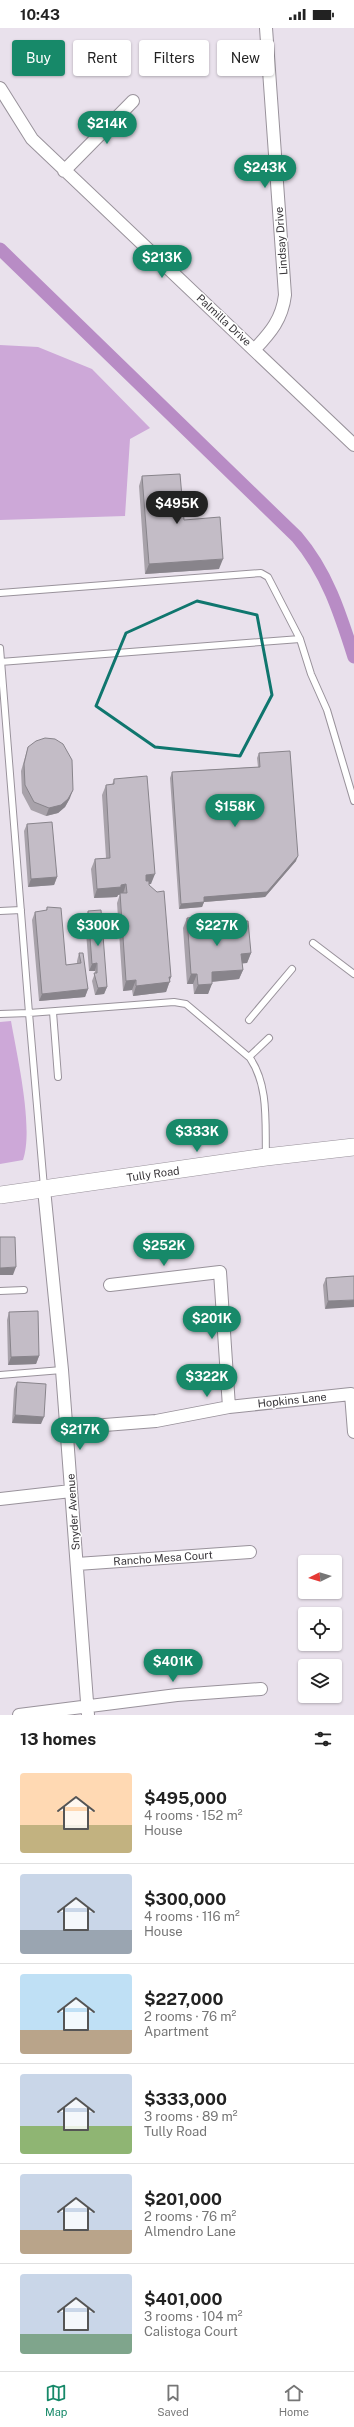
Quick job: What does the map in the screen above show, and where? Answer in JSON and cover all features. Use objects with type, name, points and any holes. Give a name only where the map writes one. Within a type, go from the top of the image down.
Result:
[{"type":"main road","name":"Tully Road","points":[[0,1195],[266,1157],[354,1147]]},
{"type":"street","name":"Lindsay Drive","points":[[255,349],[272,332],[279,320],[285,295],[266,28]]},
{"type":"street","name":"Palmilla Drive","points":[[0,88],[32,139],[64,171],[255,349],[354,445]]},
{"type":"street","points":[[64,171],[133,102]]},
{"type":"street","name":"Snyder Avenue","points":[[44,1189],[62,1370],[87,1711]]},
{"type":"street","points":[[110,1285],[220,1272],[229,1407]]},
{"type":"street","name":"Hopkins Lane","points":[[66,1428],[156,1421],[229,1407],[351,1394],[354,1432]]},
{"type":"street","points":[[0,1499],[71,1491]]},
{"type":"street","name":"Rancho Mesa Court","points":[[77,1564],[250,1552]]},
{"type":"street","points":[[19,1715],[87,1711],[162,1696],[261,1689]]},
{"type":"lane","points":[[0,594],[261,573],[268,577],[300,639],[311,674],[327,710],[354,800]]},
{"type":"lane","points":[[1,662],[300,639]]},
{"type":"lane","points":[[0,648],[44,1189]]},
{"type":"lane","points":[[0,911],[21,910]]},
{"type":"lane","points":[[313,943],[354,974]]},
{"type":"lane","points":[[249,1020],[292,969]]},
{"type":"lane","points":[[0,1014],[53,1012],[174,1002],[186,1004],[249,1057],[258,1070],[263,1085],[266,1157]]},
{"type":"lane","points":[[53,1012],[58,1077]]},
{"type":"lane","points":[[249,1057],[269,1038]]},
{"type":"lane","points":[[0,1291],[24,1290]]},
{"type":"lane","points":[[0,1375],[62,1370]]},
{"type":"highlighted area","points":[[197,601],[257,615],[272,695],[240,756],[155,747],[96,706],[126,633]]},
{"type":"shaded area","points":[[0,345],[38,347],[92,369],[150,428],[130,439],[125,516],[0,520]]},
{"type":"shaded area","points":[[11,1021],[26,1111],[26,1146],[23,1160],[0,1164],[0,1022]]},
{"type":"building","points":[[180,474],[184,520],[220,517],[223,559],[149,564],[142,476]]},
{"type":"building","points":[[45,738],[55,739],[63,744],[72,760],[73,790],[68,799],[61,805],[49,808],[34,802],[25,785],[24,764],[28,747],[36,741]]},
{"type":"building","points":[[290,751],[298,856],[267,892],[204,897],[204,902],[181,904],[172,772],[260,767],[259,753]]},
{"type":"building","points":[[147,776],[155,874],[146,875],[146,881],[149,881],[149,885],[157,892],[164,891],[171,977],[169,977],[170,982],[136,986],[136,980],[126,981],[120,893],[127,893],[126,884],[121,885],[121,887],[97,889],[95,859],[110,858],[106,785],[114,784],[114,779]]},
{"type":"building","points":[[52,822],[57,877],[31,879],[27,824]]},
{"type":"building","points":[[47,907],[61,908],[66,965],[81,963],[79,953],[83,953],[88,989],[42,994],[35,912],[47,910]]},
{"type":"building","points":[[101,910],[107,987],[98,988],[94,973],[97,973],[97,963],[92,964],[88,911]]},
{"type":"building","points":[[198,917],[199,923],[248,921],[251,953],[241,954],[243,970],[212,972],[212,984],[198,985],[197,974],[191,974],[187,918]]},
{"type":"building","points":[[0,1237],[15,1237],[16,1267],[0,1268]]},
{"type":"building","points":[[354,1276],[354,1300],[328,1301],[326,1278]]},
{"type":"building","points":[[38,1311],[39,1356],[11,1357],[9,1312]]},
{"type":"building","points":[[17,1382],[46,1384],[44,1417],[15,1415]]},
{"type":"waterway","points":[[0,249],[297,537],[317,564],[325,579],[338,609],[354,657]]}]
